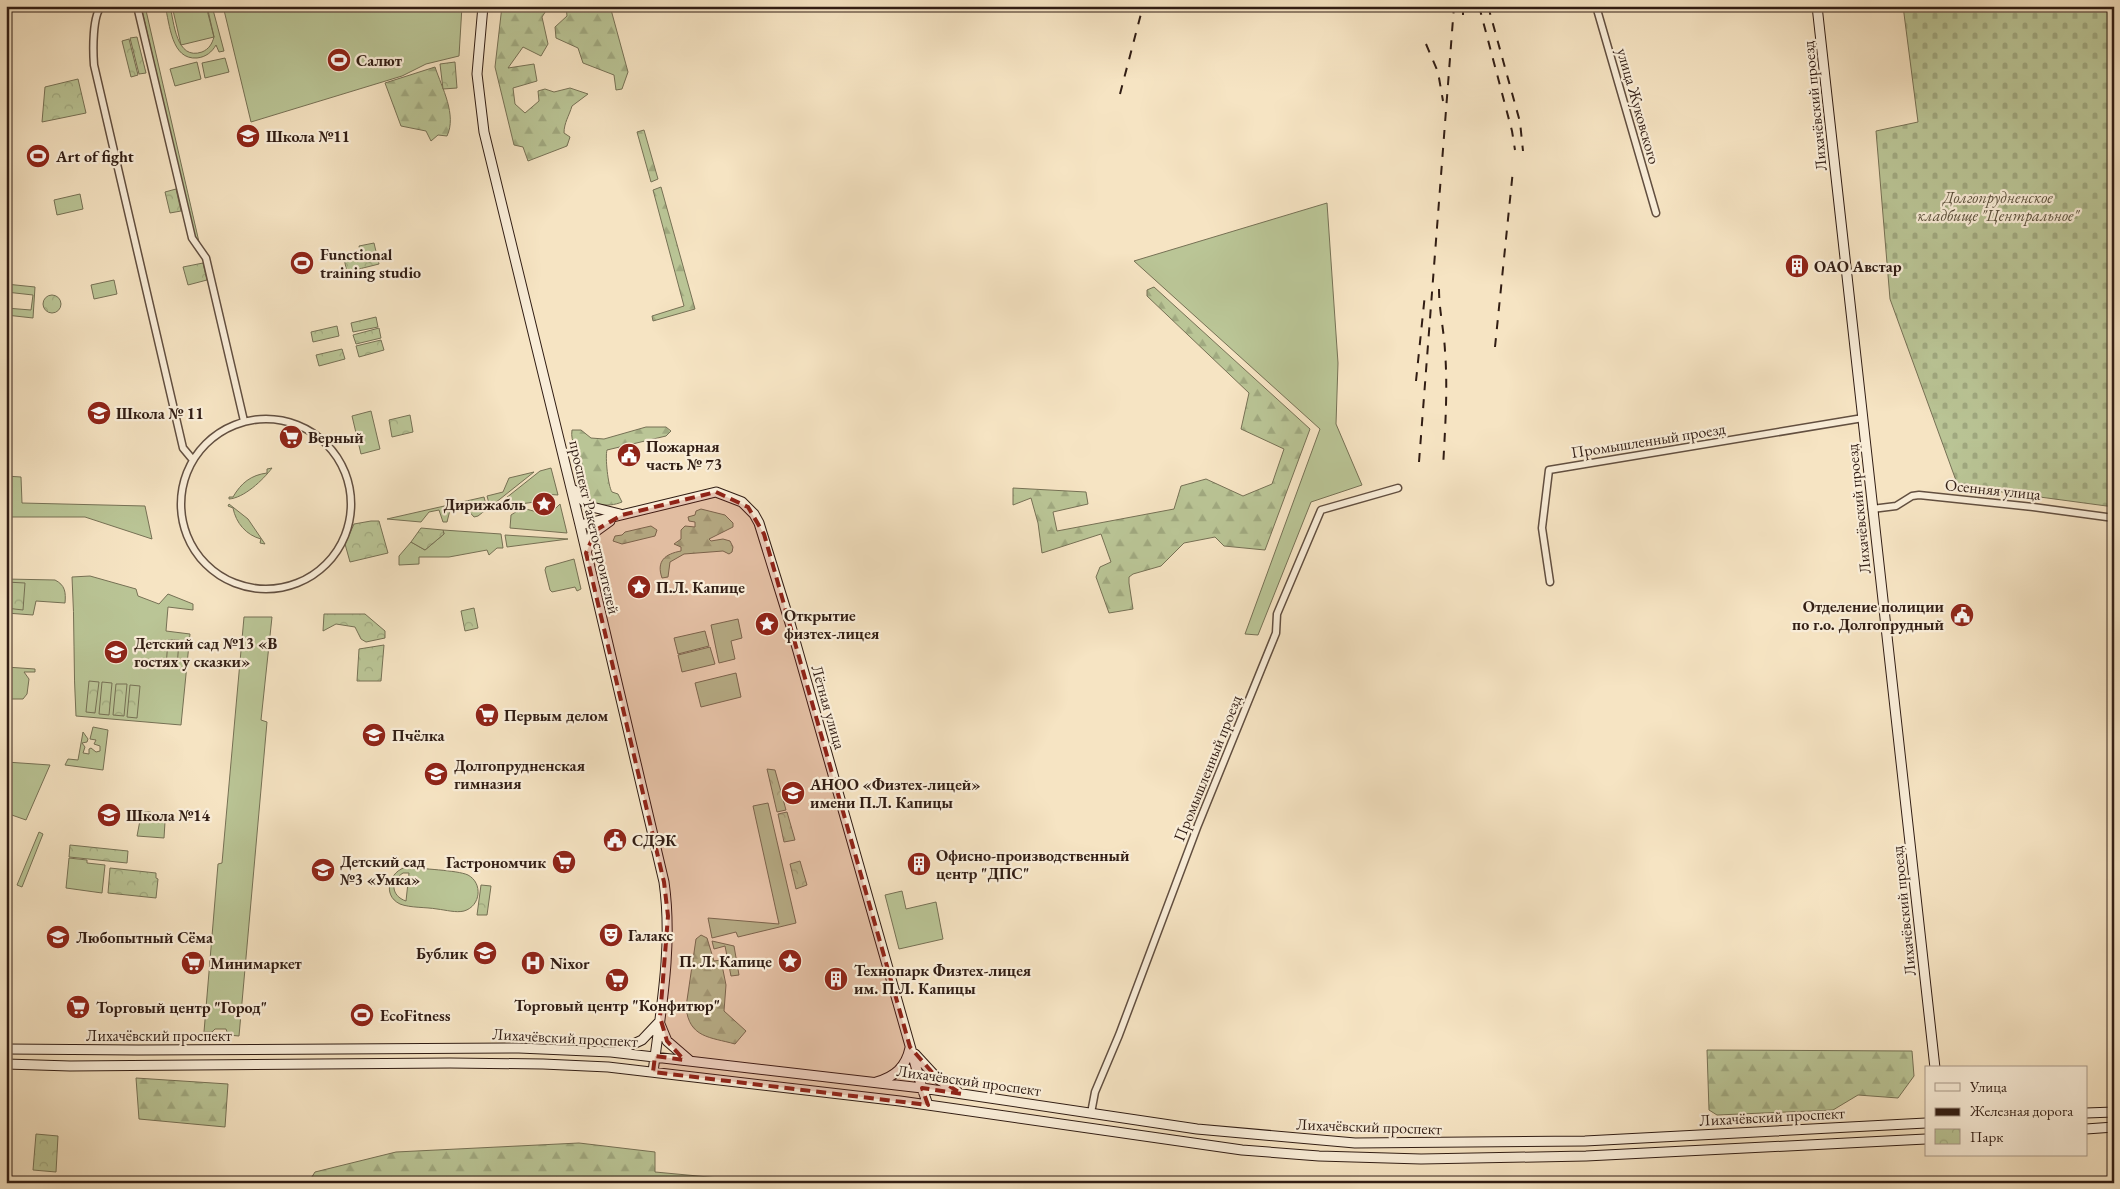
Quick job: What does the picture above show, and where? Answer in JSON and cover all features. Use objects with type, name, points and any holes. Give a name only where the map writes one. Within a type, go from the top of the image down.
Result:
[{"type":"main road","name":"проспект Ракетостроителей","points":[[483,6],[478,54],[480,108],[665,889],[668,916],[667,957],[654,1072]]},
{"type":"main road","name":"Лихачёвский проезд","points":[[1817,6],[1935,1066]]},
{"type":"main road","points":[[570,485],[588,506],[622,514]]},
{"type":"main road","name":"Лётная улица","points":[[580,525],[716,492],[742,502],[754,514],[759,523],[790,623],[928,1105]]},
{"type":"main road","points":[[586,553],[592,534],[622,514]]},
{"type":"main road","points":[[611,1052],[626,1049],[642,1040],[660,1022],[667,1041],[691,1061]]},
{"type":"main road","points":[[872,1083],[887,1078],[901,1069],[906,1063],[910,1047]]},
{"type":"main road","points":[[910,1047],[938,1079],[962,1094]]},
{"type":"main road","name":"Лихачёвский проспект","points":[[6,1048],[146,1050],[520,1048],[611,1052],[922,1088],[1244,1134],[1318,1141],[1387,1144],[1585,1141],[1925,1123]]},
{"type":"main road","name":"Лихачёвский проспект","points":[[6,1064],[99,1066],[574,1065],[654,1072],[928,1105],[1242,1150],[1354,1158],[1421,1159],[1586,1156],[1925,1139]]},
{"type":"main road","points":[[2088,1113],[2114,1112]]},
{"type":"main road","points":[[1915,1124],[1925,1115]]},
{"type":"main road","points":[[2088,1129],[2114,1127]]},
{"type":"street","points":[[102,6],[97,13],[93,49],[94,65],[183,448],[193,460]]},
{"type":"street","points":[[137,6],[192,238],[206,258],[244,421]]},
{"type":"street","name":"улица Жуковского","points":[[1596,6],[1656,213]]},
{"type":"street","name":"Промышленный проезд","points":[[1550,582],[1542,528],[1549,470],[1864,418]]},
{"type":"street","points":[[260,419],[280,420],[296,424],[312,432],[333,451],[346,476],[351,512],[346,532],[338,549],[319,570],[295,584],[261,589],[240,585],[223,578],[202,561],[192,546],[185,530],[181,503],[185,477],[193,460],[217,434],[244,421],[260,419]]},
{"type":"street","name":"Промышленный проезд","points":[[1091,1113],[1095,1092],[1119,1035],[1198,825],[1276,633],[1277,614],[1321,510],[1398,488]]},
{"type":"street","name":"Осенняя улица","points":[[1872,509],[1896,506],[1912,496],[1919,495],[2114,518]]},
{"type":"highlighted area","points":[[716,492],[748,507],[764,534],[910,1047],[938,1079],[962,1094],[922,1088],[928,1105],[653,1072],[655,1056],[684,1060],[667,1041],[660,1017],[668,916],[664,882],[586,553],[596,530],[622,515]]},
{"type":"green space","points":[[141,6],[145,6],[199,242],[194,236]]},
{"type":"green space","points":[[165,6],[170,6],[175,30],[181,44],[172,6],[206,6],[214,37],[207,6],[212,6],[224,51],[219,52],[216,45],[213,50],[203,57],[188,57],[182,53],[173,40]],"holes":[[[214,37],[210,46],[202,52],[193,53],[187,51],[181,45]]]},
{"type":"green space","name":"Салют","points":[[223,6],[462,6],[459,56],[426,64],[402,76],[251,122]]},
{"type":"green space","points":[[502,6],[549,6],[542,17],[548,44],[541,56],[523,47],[508,68],[534,64],[537,81],[513,88],[515,104],[525,113],[539,101],[538,91],[545,89],[554,92],[570,88],[588,94],[572,106],[564,129],[564,133],[570,137],[567,146],[528,161],[523,147],[514,145],[495,67]]},
{"type":"green space","points":[[566,6],[610,6],[628,72],[622,89],[616,90],[614,75],[583,63],[578,48],[556,38],[555,27],[567,16]]},
{"type":"green space","name":"Долгопрудненское кладбище \"Центральное\"","points":[[1903,6],[2114,6],[2114,507],[1958,486],[1890,299],[1876,131],[1918,122]]},
{"type":"green space","points":[[137,37],[146,73],[139,74],[130,38]]},
{"type":"green space","points":[[129,39],[138,75],[131,77],[122,41]]},
{"type":"green space","points":[[225,58],[229,72],[205,78],[202,63]]},
{"type":"green space","points":[[197,62],[201,79],[175,86],[170,69]]},
{"type":"green space","points":[[455,62],[457,88],[443,89],[440,64]]},
{"type":"green space","points":[[435,67],[447,101],[450,128],[447,136],[438,135],[431,141],[426,131],[401,126],[385,83]]},
{"type":"green space","points":[[78,79],[86,113],[42,122],[45,87]]},
{"type":"green space","points":[[644,130],[658,179],[651,182],[637,132]]},
{"type":"green space","points":[[661,187],[695,309],[653,321],[652,316],[684,306],[653,190]]},
{"type":"green space","points":[[176,189],[181,211],[170,213],[165,192]]},
{"type":"green space","points":[[80,194],[83,209],[57,215],[54,200]]},
{"type":"green space","points":[[1327,203],[1338,363],[1336,424],[1362,485],[1311,502],[1258,635],[1245,634],[1320,429],[1134,261]]},
{"type":"green space","points":[[374,243],[379,264],[347,272],[344,259],[361,255],[359,246]]},
{"type":"green space","points":[[203,263],[207,280],[188,285],[183,267]]},
{"type":"green space","points":[[114,280],[117,294],[94,299],[91,285]]},
{"type":"green space","points":[[6,284],[35,287],[33,318],[6,315],[6,308],[31,310],[33,295],[6,292]]},
{"type":"green space","points":[[1154,287],[1310,429],[1265,550],[1224,546],[1215,537],[1184,543],[1161,566],[1133,574],[1129,577],[1133,609],[1109,613],[1096,577],[1100,567],[1111,562],[1101,534],[1042,553],[1038,523],[1031,498],[1013,505],[1013,488],[1086,492],[1088,504],[1053,512],[1057,531],[1174,509],[1181,486],[1206,479],[1243,496],[1272,484],[1284,449],[1241,429],[1249,393],[1147,296],[1147,290]]},
{"type":"green space","points":[[52,295],[58,298],[61,304],[58,310],[52,313],[46,310],[43,304],[46,298]]},
{"type":"green space","points":[[376,317],[378,327],[353,332],[351,323]]},
{"type":"green space","points":[[337,326],[339,336],[313,342],[311,332]]},
{"type":"green space","points":[[379,328],[381,338],[356,344],[353,335]]},
{"type":"green space","points":[[381,340],[384,350],[359,357],[356,346]]},
{"type":"green space","points":[[342,349],[345,359],[319,366],[316,355]]},
{"type":"green space","points":[[371,411],[380,449],[361,454],[352,416]]},
{"type":"green space","points":[[410,415],[413,432],[392,437],[389,420]]},
{"type":"green space","points":[[646,427],[666,427],[671,431],[666,436],[607,450],[607,471],[611,489],[612,492],[618,494],[622,502],[607,505],[592,501],[585,492],[581,460],[573,442],[572,430],[581,430],[591,438],[604,439]]},
{"type":"green space","points":[[272,468],[264,478],[247,492],[229,499],[229,497],[233,497],[247,480],[267,473],[267,469]]},
{"type":"green space","points":[[551,468],[558,495],[543,494],[535,502],[520,504],[509,510],[501,502],[540,471]]},
{"type":"green space","points":[[534,472],[490,507],[487,496],[503,492],[509,478]]},
{"type":"green space","points":[[6,476],[21,477],[22,503],[145,506],[152,539],[85,517],[6,517]]},
{"type":"green space","points":[[484,497],[487,509],[474,517],[466,508],[450,510],[447,522],[443,522],[439,510],[429,512],[421,522],[387,519]]},
{"type":"green space","points":[[229,504],[248,519],[265,544],[260,543],[261,539],[251,535],[243,528],[233,508],[228,506]]},
{"type":"green space","points":[[560,504],[567,533],[510,528],[511,515],[522,508],[549,515]]},
{"type":"green space","points":[[701,509],[725,515],[733,523],[733,527],[709,539],[711,541],[723,539],[730,541],[733,547],[732,552],[729,554],[723,551],[684,554],[670,562],[668,577],[662,578],[660,567],[663,559],[670,554],[681,551],[681,547],[674,544],[681,539],[681,530],[685,526],[695,527],[695,522],[689,521],[688,517],[695,515],[696,511]]},
{"type":"green space","points":[[379,521],[388,553],[350,562],[345,544],[354,524]]},
{"type":"green space","points":[[651,526],[657,530],[655,536],[622,544],[613,541],[615,536],[622,535],[625,532]]},
{"type":"green space","points":[[421,528],[443,530],[444,534],[425,550],[411,542]]},
{"type":"green space","points":[[443,530],[501,534],[503,548],[497,548],[489,555],[487,550],[449,557],[419,557],[419,564],[399,565],[399,556],[411,542],[425,550],[444,534]]},
{"type":"green space","points":[[505,535],[568,539],[507,547]]},
{"type":"green space","points":[[574,559],[581,589],[577,591],[575,587],[552,592],[545,570],[546,567]]},
{"type":"green space","points":[[90,576],[136,589],[138,596],[159,604],[168,594],[193,604],[193,610],[168,607],[166,631],[190,634],[181,725],[76,716],[72,577]]},
{"type":"green space","points":[[6,579],[55,580],[64,589],[65,603],[36,601],[33,615],[6,613]]},
{"type":"green space","points":[[6,582],[25,583],[23,610],[6,608]]},
{"type":"green space","points":[[474,608],[478,628],[465,631],[461,611]]},
{"type":"green space","points":[[324,614],[365,614],[385,631],[385,638],[366,642],[361,639],[355,627],[336,624],[323,631]]},
{"type":"green space","points":[[244,617],[272,617],[261,720],[267,722],[239,1036],[228,1035],[226,1029],[204,1032],[218,864],[222,863]]},
{"type":"green space","points":[[738,619],[742,638],[731,641],[735,659],[719,663],[711,625]]},
{"type":"green space","points":[[705,631],[709,646],[678,654],[674,638]]},
{"type":"green space","points":[[168,640],[179,640],[177,668],[166,667]]},
{"type":"green space","points":[[384,645],[381,681],[357,681],[359,649]]},
{"type":"green space","points":[[710,647],[715,664],[682,672],[678,655]]},
{"type":"green space","points":[[6,667],[35,669],[35,672],[24,672],[29,679],[27,694],[23,699],[6,699]]},
{"type":"green space","points":[[736,673],[741,697],[701,707],[695,683]]},
{"type":"green space","points":[[89,681],[99,682],[95,713],[86,712]]},
{"type":"green space","points":[[102,682],[112,683],[109,715],[99,714]]},
{"type":"green space","points":[[116,684],[127,684],[124,716],[113,715]]},
{"type":"green space","points":[[130,685],[140,686],[137,718],[127,717]]},
{"type":"green space","points":[[93,727],[108,730],[103,770],[65,765],[68,759],[78,760],[83,732],[88,739],[87,742],[82,743],[85,747],[83,753],[89,754],[89,749],[91,748],[96,752],[100,751],[100,746],[94,744],[96,740],[90,739]]},
{"type":"green space","points":[[6,762],[50,765],[26,820],[6,813]]},
{"type":"green space","points":[[767,769],[775,770],[786,810],[777,812]]},
{"type":"green space","points":[[768,803],[796,923],[738,937],[736,932],[712,938],[708,918],[779,924],[753,806]]},
{"type":"green space","points":[[144,812],[151,812],[150,821],[165,822],[164,838],[137,836],[141,815]]},
{"type":"green space","points":[[787,812],[795,840],[784,842],[778,814]]},
{"type":"green space","points":[[39,832],[43,834],[22,887],[17,885]]},
{"type":"green space","points":[[70,845],[128,851],[127,863],[69,857]]},
{"type":"green space","points":[[69,858],[105,865],[102,893],[66,888]]},
{"type":"green space","points":[[800,861],[807,885],[796,889],[790,864]]},
{"type":"green space","points":[[407,867],[468,875],[476,883],[478,889],[477,900],[470,908],[461,912],[400,904],[394,900],[389,889],[392,878],[401,869]],"holes":[[[403,873],[409,873],[406,901],[397,896],[394,884]]]},
{"type":"green space","points":[[110,868],[156,873],[156,878],[158,879],[156,898],[108,893]]},
{"type":"green space","points":[[481,885],[491,886],[487,915],[477,915]]},
{"type":"green space","points":[[902,891],[906,909],[936,902],[943,939],[899,949],[885,895]]},
{"type":"green space","points":[[701,935],[707,938],[714,961],[721,960],[726,985],[724,1011],[746,1031],[735,1044],[702,1034],[691,1025],[688,1017],[686,1007],[696,939]]},
{"type":"green space","points":[[712,941],[734,946],[739,975],[731,976],[725,946],[714,949]]},
{"type":"green space","points":[[1707,1050],[1912,1051],[1914,1076],[1898,1098],[1858,1095],[1833,1110],[1717,1115],[1709,1110]]},
{"type":"green space","points":[[136,1078],[228,1084],[225,1127],[139,1119]]},
{"type":"green space","points":[[36,1134],[58,1136],[56,1172],[33,1170]]},
{"type":"green space","points":[[579,1143],[655,1152],[655,1172],[773,1183],[308,1183],[315,1172],[396,1152]]},
{"type":"railway","points":[[1120,94],[1143,6]]},
{"type":"railway","points":[[1419,462],[1454,6]]},
{"type":"railway","points":[[1463,6],[1463,19]]},
{"type":"railway","points":[[1479,6],[1512,131],[1515,150]]},
{"type":"railway","points":[[1488,6],[1520,122],[1523,151]]},
{"type":"railway","points":[[1426,44],[1438,72],[1443,101]]},
{"type":"railway","points":[[1495,347],[1513,170]]},
{"type":"railway","points":[[1439,289],[1446,380],[1443,468]]},
{"type":"railway","points":[[1416,381],[1425,294]]},
{"type":"place","name":"Салют","points":[[339,60]]},
{"type":"place","name":"Школа №11","points":[[248,136]]},
{"type":"place","name":"Art of fight","points":[[38,156]]},
{"type":"place","name":"Functional training studio","points":[[302,263]]},
{"type":"place","name":"ОАО Австар","points":[[1797,266]]},
{"type":"place","name":"Школа № 11","points":[[99,413]]},
{"type":"place","name":"Верный","points":[[291,437]]},
{"type":"place","name":"Пожарная часть № 73","points":[[629,455]]},
{"type":"place","name":"Дирижабль","points":[[544,504]]},
{"type":"place","name":"П.Л. Капице","points":[[639,587]]},
{"type":"place","name":"Отделение полиции по г.о. Долгопрудный","points":[[1962,615]]},
{"type":"place","name":"Открытие физтех-лицея","points":[[767,624]]},
{"type":"place","name":"Детский сад №13 «В гостях у сказки»","points":[[116,652]]},
{"type":"place","name":"Первым делом","points":[[487,715]]},
{"type":"place","name":"Пчёлка","points":[[374,735]]},
{"type":"place","name":"Долгопрудненская гимназия","points":[[436,774]]},
{"type":"place","name":"АНОО «Физтех-лицей» имени П.Л. Капицы","points":[[793,793]]},
{"type":"place","name":"Школа №14","points":[[109,815]]},
{"type":"place","name":"СДЭК","points":[[615,840]]},
{"type":"place","name":"Гастрономчик","points":[[564,862]]},
{"type":"place","name":"Офисно-производственный центр \"ДПС\"","points":[[919,864]]},
{"type":"place","name":"Детский сад №3 «Умка»","points":[[323,870]]},
{"type":"place","name":"Галакс","points":[[611,935]]},
{"type":"place","name":"Любопытный Сёма","points":[[58,937]]},
{"type":"place","name":"Бублик","points":[[485,953]]},
{"type":"place","name":"П. Л. Капице","points":[[790,961]]},
{"type":"place","name":"Минимаркет","points":[[193,963]]},
{"type":"place","name":"Nixor","points":[[533,963]]},
{"type":"place","name":"Технопарк Физтех-лицея им. П.Л. Капицы","points":[[836,979]]},
{"type":"place","name":"Торговый центр \"Конфитюр\"","points":[[617,980]]},
{"type":"place","name":"Торговый центр \"Город\"","points":[[78,1007]]},
{"type":"place","name":"EcoFitness","points":[[362,1015]]}]
